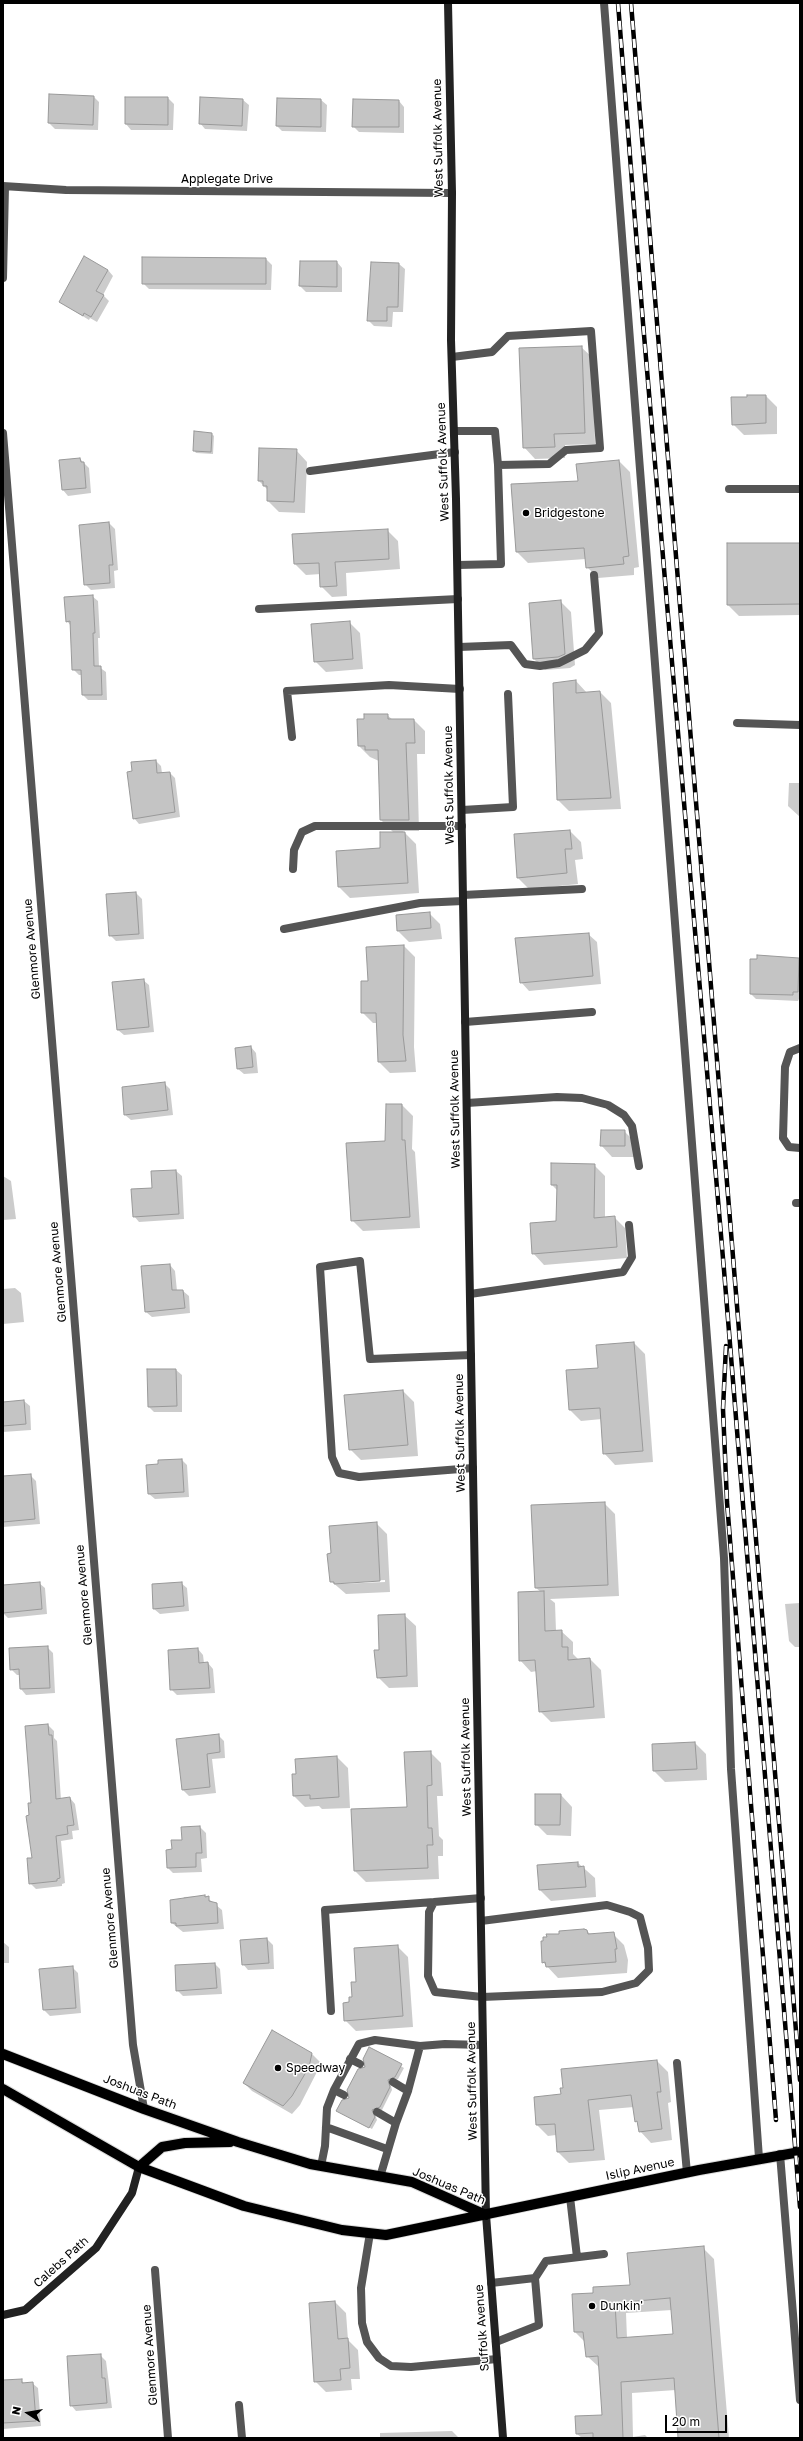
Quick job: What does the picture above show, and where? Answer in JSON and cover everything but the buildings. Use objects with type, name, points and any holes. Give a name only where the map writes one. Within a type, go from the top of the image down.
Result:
[{"type":"main road","name":"West Suffolk Avenue","points":[[448,3],[452,193],[452,357],[458,565],[486,2215]]},
{"type":"main road","name":"Joshuas Path","points":[[3,2054],[144,2109],[238,2142],[321,2166],[412,2182],[486,2215]]},
{"type":"main road","name":"Joshuas Path","points":[[3,2089],[139,2166],[244,2206],[342,2230],[386,2235],[486,2215]]},
{"type":"main road","points":[[139,2166],[162,2147],[186,2143],[238,2142]]},
{"type":"main road","name":"Islip Avenue","points":[[486,2215],[759,2158],[800,2152]]},
{"type":"main road","name":"Calebs Path","points":[[3,2315],[26,2310],[96,2248],[132,2193],[139,2166]]},
{"type":"main road","name":"Suffolk Avenue","points":[[486,2215],[503,2438]]},
{"type":"street","points":[[604,3],[724,1558],[731,1768],[759,2158]]},
{"type":"street","name":"Applegate Drive","points":[[4,186],[66,190],[452,193]]},
{"type":"street","points":[[3,278],[4,186]]},
{"type":"street","points":[[452,357],[492,352],[508,336],[591,331],[600,448],[566,450],[549,464],[498,465]]},
{"type":"street","points":[[454,430],[495,431],[498,465],[501,564],[458,565]]},
{"type":"street","name":"Glenmore Avenue","points":[[3,432],[132,2037],[144,2109]]},
{"type":"street","points":[[310,471],[455,452]]},
{"type":"street","points":[[729,489],[800,489]]},
{"type":"street","points":[[459,647],[511,645],[525,664],[540,666],[558,663],[585,650],[599,633],[594,575]]},
{"type":"street","points":[[259,609],[458,599]]},
{"type":"street","points":[[292,737],[287,691],[389,685],[460,689]]},
{"type":"street","points":[[462,810],[513,807],[508,694]]},
{"type":"street","points":[[737,724],[800,725]]},
{"type":"street","points":[[293,869],[294,850],[302,832],[315,826],[462,826]]},
{"type":"street","points":[[284,929],[420,903],[463,898],[582,889]]},
{"type":"street","points":[[465,1022],[592,1012]]},
{"type":"street","points":[[800,1048],[790,1052],[785,1067],[783,1138],[789,1147],[800,1148]]},
{"type":"street","points":[[467,1102],[557,1097],[582,1098],[608,1105],[624,1115],[632,1126],[639,1166]]},
{"type":"street","points":[[470,1294],[622,1272],[632,1257],[628,1225]]},
{"type":"street","points":[[471,1355],[370,1359],[360,1261],[320,1267],[332,1457],[339,1473],[359,1477],[473,1468]]},
{"type":"street","points":[[331,2011],[325,1910],[481,1898]]},
{"type":"street","points":[[434,1902],[429,1912],[428,1976],[435,1992],[482,1997],[602,1992],[636,1983],[649,1970],[648,1948],[640,1917],[630,1912],[607,1905],[481,1921]]},
{"type":"street","points":[[321,2166],[326,2127],[326,2108],[359,2044],[375,2040],[420,2046],[445,2044],[483,2045]]},
{"type":"street","points":[[380,2177],[387,2149],[408,2091],[420,2046]]},
{"type":"street","points":[[350,2059],[360,2064]]},
{"type":"street","points":[[677,2062],[687,2173]]},
{"type":"street","points":[[393,2082],[408,2091]]},
{"type":"street","points":[[334,2090],[344,2095]]},
{"type":"street","points":[[377,2112],[396,2123]]},
{"type":"street","points":[[326,2127],[387,2149]]},
{"type":"street","points":[[780,2154],[800,2400]]},
{"type":"street","points":[[570,2197],[577,2257]]},
{"type":"street","points":[[370,2233],[361,2288],[362,2324],[367,2342],[379,2358],[391,2366],[411,2367],[497,2359]]},
{"type":"street","points":[[496,2342],[539,2325],[535,2278],[546,2261],[604,2254]]},
{"type":"street","name":"Glenmore Avenue","points":[[155,2270],[168,2438]]},
{"type":"street","points":[[491,2283],[535,2278]]},
{"type":"street","points":[[239,2405],[242,2438]]},
{"type":"railway","points":[[618,3],[643,323],[724,1270],[800,2207]]},
{"type":"railway","points":[[631,3],[800,2080]]},
{"type":"railway","points":[[726,1346],[723,1409],[727,1502],[776,2120]]},
{"type":"place","name":"Bridgestone","points":[[526,513]]},
{"type":"place","name":"Speedway","points":[[278,2068]]},
{"type":"place","name":"Dunkin'","points":[[592,2306]]}]
